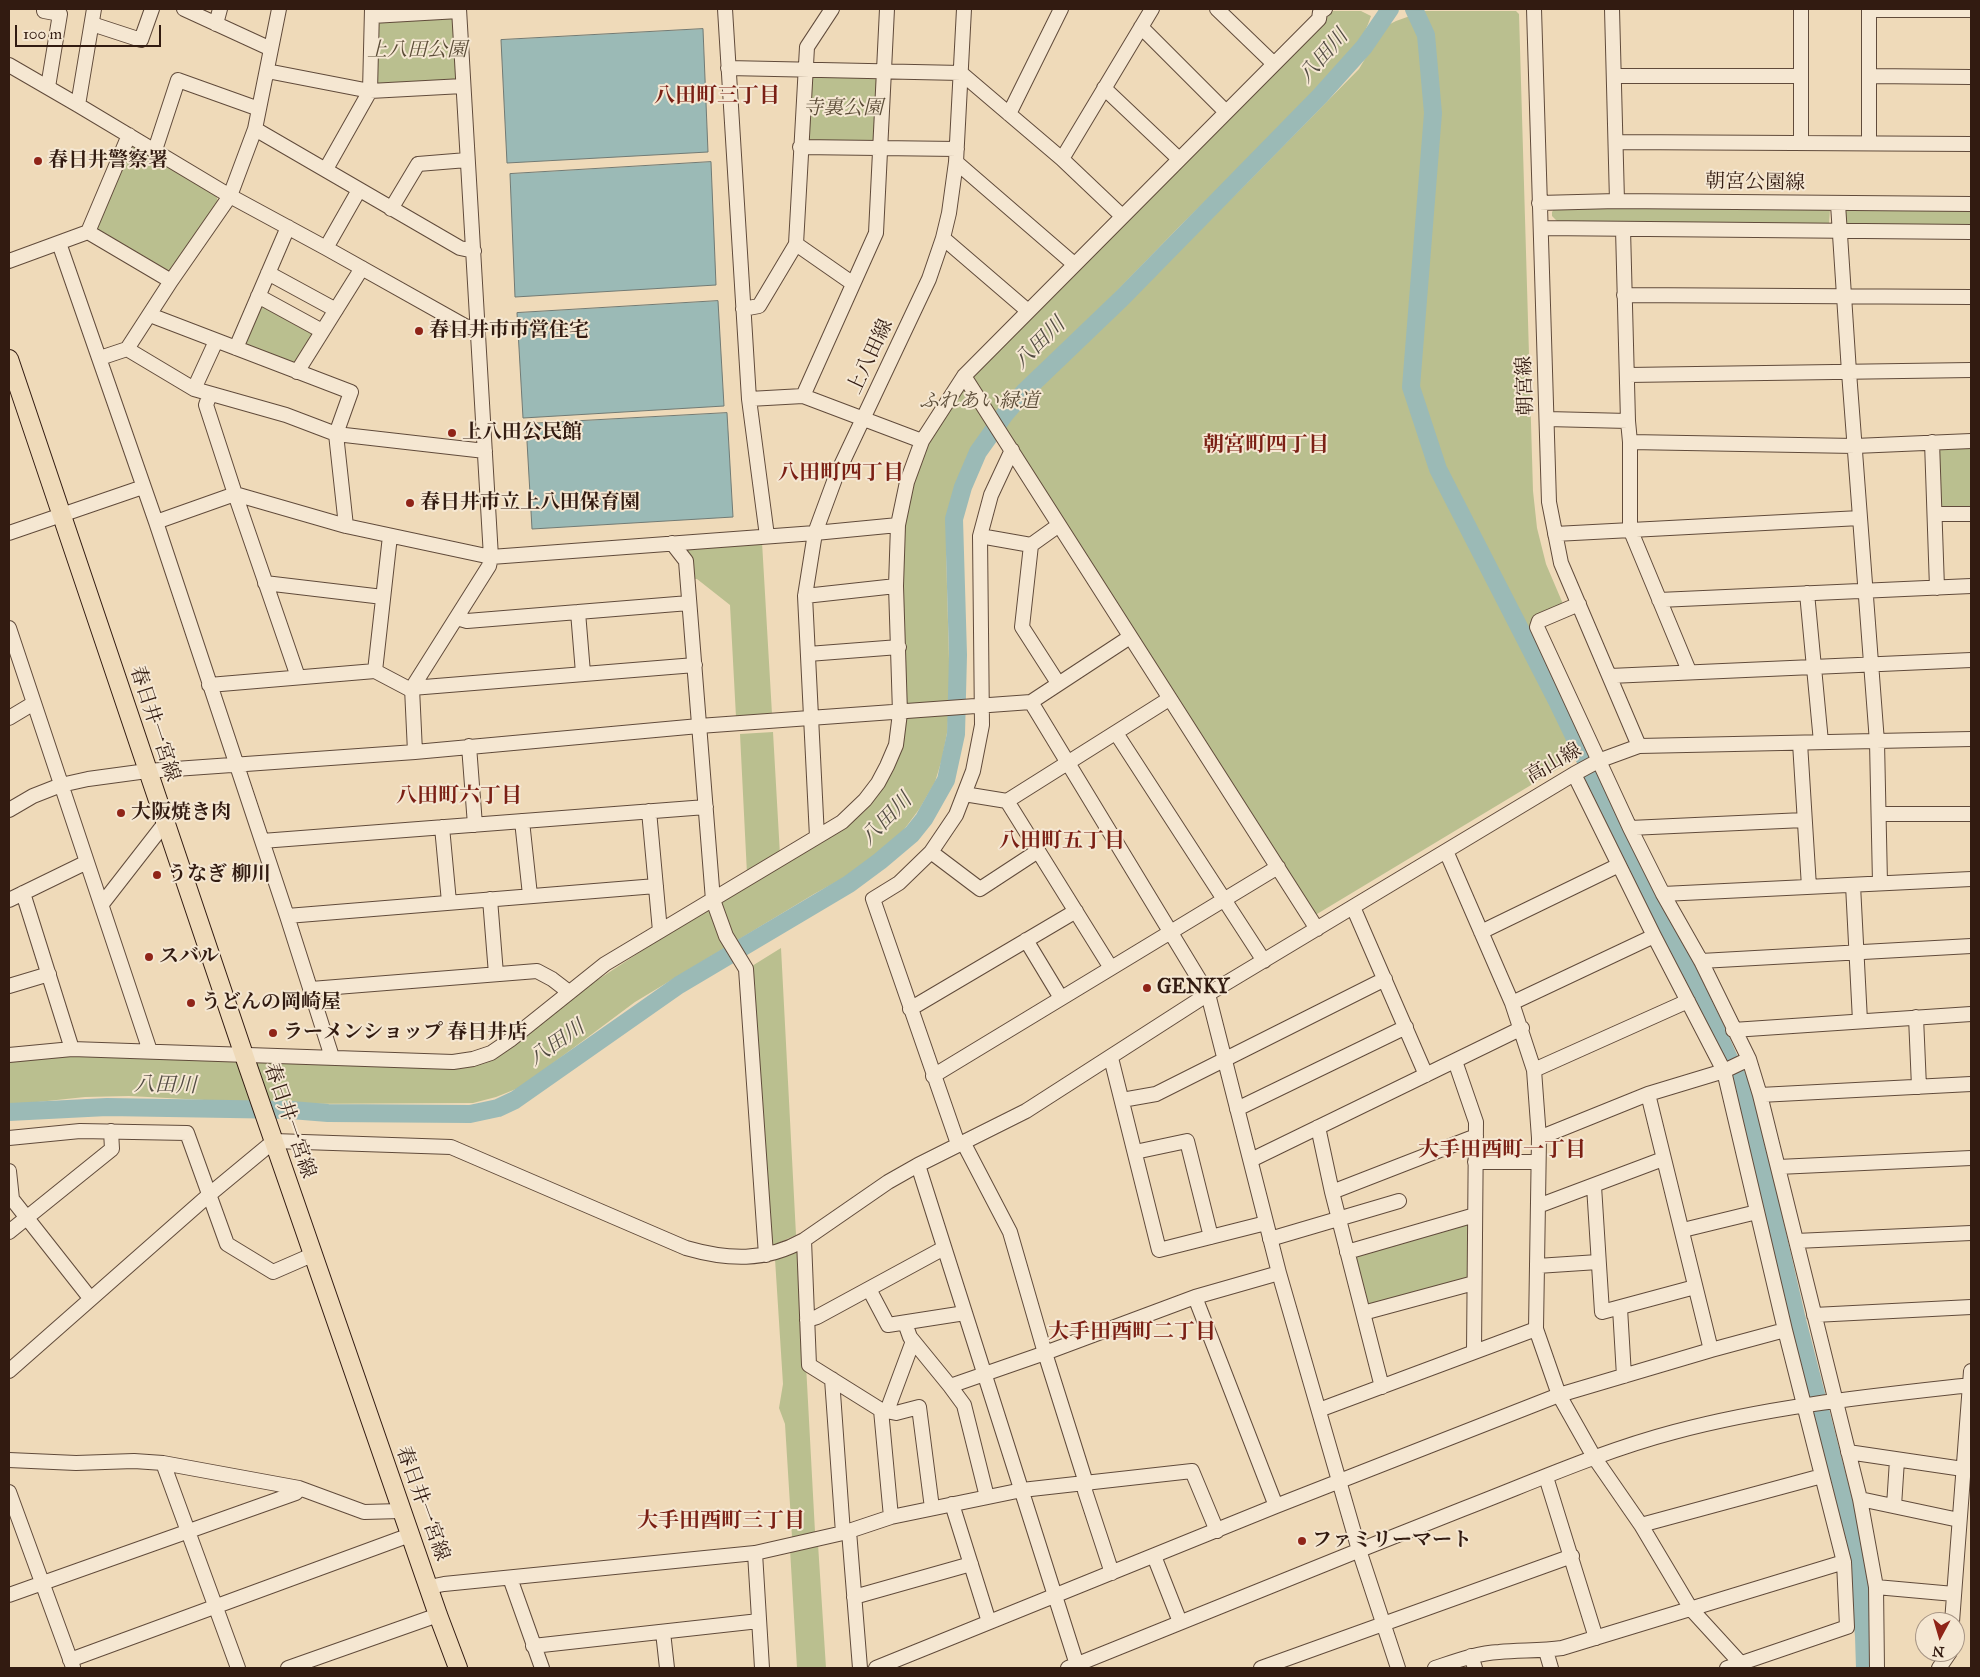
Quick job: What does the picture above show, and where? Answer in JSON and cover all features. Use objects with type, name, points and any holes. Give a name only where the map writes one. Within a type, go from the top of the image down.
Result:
[{"type":"main road","name":"春日井一宮線","points":[[9,359],[312,1255],[458,1668]]},
{"type":"street","points":[[78,105],[94,9]]},
{"type":"street","points":[[92,24],[141,40],[152,9]]},
{"type":"street","points":[[184,9],[271,49]]},
{"type":"street","points":[[216,24],[220,9]]},
{"type":"street","points":[[100,358],[127,349],[230,196],[255,129],[280,9]]},
{"type":"street","points":[[726,9],[742,309],[749,398],[767,536]]},
{"type":"street","points":[[742,309],[759,306],[796,244],[807,47],[832,9]]},
{"type":"street","points":[[803,396],[876,232],[887,9]]},
{"type":"street","name":"上八田線","points":[[817,837],[805,596],[815,533],[836,476],[929,279],[943,238],[949,213],[956,155],[964,9]]},
{"type":"street","points":[[1009,114],[1061,9]]},
{"type":"street","points":[[1062,159],[1152,9]]},
{"type":"street","name":"朝宮線","points":[[1534,9],[1549,502],[1562,563],[1639,746]]},
{"type":"street","points":[[1612,9],[1617,201]]},
{"type":"street","points":[[1801,143],[1802,9]]},
{"type":"street","points":[[1869,143],[1869,9],[1971,10]]},
{"type":"street","points":[[326,169],[370,91],[372,12],[459,10],[491,557],[489,566],[411,689],[415,752]]},
{"type":"street","points":[[9,1055],[72,1048],[150,1051],[245,1058],[332,1057],[453,1062],[473,1059],[491,1053],[510,1040],[605,964],[842,822],[866,800],[878,783],[896,745],[900,713],[896,586],[898,525],[906,482],[922,441],[964,376],[1273,63],[1319,19],[1322,10]]},
{"type":"street","points":[[44,11],[60,14],[48,87]]},
{"type":"street","points":[[1224,11],[1273,63]]},
{"type":"street","points":[[1141,27],[1226,112]]},
{"type":"street","points":[[9,65],[230,196],[465,326],[478,329]]},
{"type":"street","points":[[728,68],[961,73],[1062,159],[1122,216]]},
{"type":"street","points":[[268,71],[370,91],[463,86]]},
{"type":"street","points":[[1614,76],[1801,76]]},
{"type":"street","points":[[1869,76],[1971,77]]},
{"type":"street","points":[[155,150],[178,80],[258,109]]},
{"type":"street","points":[[1104,88],[1179,159]]},
{"type":"street","points":[[255,129],[460,248],[474,251]]},
{"type":"street","points":[[9,261],[88,232],[128,135]]},
{"type":"street","points":[[1616,142],[1971,144]]},
{"type":"street","points":[[800,147],[881,147],[956,155],[1074,264]]},
{"type":"street","points":[[391,209],[418,164],[467,160]]},
{"type":"street","points":[[326,248],[359,190]]},
{"type":"street","name":"朝宮公園線","points":[[1539,204],[1617,201],[1971,204]]},
{"type":"street","points":[[1838,204],[1877,742],[1880,883]]},
{"type":"street","points":[[236,348],[288,227]]},
{"type":"street","points":[[1541,228],[1971,232]]},
{"type":"street","points":[[1623,229],[1630,442],[1630,529],[1689,672]]},
{"type":"street","points":[[88,232],[171,281]]},
{"type":"street","points":[[943,238],[1028,311]]},
{"type":"street","points":[[59,243],[156,522],[332,1057]]},
{"type":"street","points":[[796,244],[852,283]]},
{"type":"street","points":[[297,372],[362,268]]},
{"type":"street","points":[[268,273],[336,310]]},
{"type":"street","points":[[1624,295],[1971,297]]},
{"type":"street","points":[[258,296],[322,331]]},
{"type":"street","points":[[150,315],[351,392],[336,434],[346,526]]},
{"type":"street","points":[[194,389],[216,341]]},
{"type":"street","points":[[127,349],[194,389],[286,415],[336,434],[485,451]]},
{"type":"street","points":[[1628,374],[1971,370]]},
{"type":"street","points":[[964,376],[1318,929]]},
{"type":"street","points":[[210,394],[206,406],[298,677]]},
{"type":"street","points":[[749,398],[803,396],[922,441]]},
{"type":"street","points":[[1547,419],[1628,421]]},
{"type":"street","points":[[1630,442],[1855,446],[1971,441]]},
{"type":"street","points":[[1932,442],[1937,588]]},
{"type":"street","points":[[1009,445],[991,495],[980,536],[982,725],[973,771],[956,815],[930,852],[899,883],[872,899],[933,1076],[960,1143],[1010,1232],[1045,1353],[1086,1483],[1085,1491],[1112,1573]]},
{"type":"street","points":[[9,533],[143,487]]},
{"type":"street","points":[[156,522],[235,494],[346,526],[491,557],[898,525]]},
{"type":"street","points":[[1935,514],[1971,514]]},
{"type":"street","points":[[1555,534],[1860,518]]},
{"type":"street","points":[[980,536],[1031,544],[1059,525]]},
{"type":"street","points":[[374,671],[390,536]]},
{"type":"street","points":[[672,542],[686,561],[713,900],[726,936],[746,968],[766,1255]]},
{"type":"street","points":[[1031,544],[1022,627],[1058,683]]},
{"type":"street","points":[[266,583],[383,598]]},
{"type":"street","points":[[805,596],[896,586]]},
{"type":"street","points":[[1659,600],[1971,586]]},
{"type":"street","points":[[1807,593],[1821,742]]},
{"type":"street","points":[[457,618],[466,621],[689,603]]},
{"type":"street","points":[[1446,851],[1512,1003],[1522,1028],[1534,1070],[1538,1138],[1536,1329],[1559,1395],[1594,1457],[1641,1525],[1691,1609],[1737,1666],[1847,1627],[1844,1562],[1822,1476],[1807,1405],[1785,1330],[1724,1071],[1619,865],[1588,767],[1537,627],[1540,621],[1579,604]]},
{"type":"street","points":[[578,612],[583,673]]},
{"type":"street","points":[[9,632],[150,1051]]},
{"type":"street","points":[[9,810],[34,796],[61,785],[88,779],[147,771],[237,766],[700,726],[900,713],[1030,702],[1130,638]]},
{"type":"street","points":[[808,654],[899,646]]},
{"type":"street","points":[[1610,676],[1971,660]]},
{"type":"street","points":[[209,685],[374,671],[411,689],[695,665]]},
{"type":"street","points":[[964,794],[1007,802],[1169,699]]},
{"type":"street","points":[[1030,702],[1208,994],[1279,1273],[1359,1550],[1398,1668]]},
{"type":"street","points":[[9,718],[34,703]]},
{"type":"street","points":[[1116,733],[1264,961]]},
{"type":"street","name":"高山線","points":[[272,1134],[451,1147],[686,1248],[739,1258],[766,1255],[789,1248],[804,1240],[888,1182],[960,1143],[1026,1111],[1208,994],[1588,767],[1639,746],[1971,739]]},
{"type":"street","points":[[1800,743],[1809,887]]},
{"type":"street","points":[[468,746],[475,825]]},
{"type":"street","points":[[1588,767],[1630,828],[1663,894],[1701,961],[1749,1059],[1778,1167],[1833,1401],[1860,1498],[1876,1586],[1878,1668]]},
{"type":"street","points":[[1007,802],[1111,968]]},
{"type":"street","points":[[262,841],[706,807]]},
{"type":"street","points":[[649,811],[660,931]]},
{"type":"street","points":[[1879,814],[1971,814]]},
{"type":"street","points":[[1630,828],[1804,820]]},
{"type":"street","points":[[522,821],[530,895]]},
{"type":"street","points":[[102,904],[165,823]]},
{"type":"street","points":[[442,827],[449,902]]},
{"type":"street","points":[[930,852],[980,889],[1038,851]]},
{"type":"street","points":[[9,900],[87,862]]},
{"type":"street","points":[[1481,932],[1619,865]]},
{"type":"street","points":[[933,1076],[1278,867]]},
{"type":"street","points":[[1663,894],[1971,879]]},
{"type":"street","points":[[1853,884],[1860,1021]]},
{"type":"street","points":[[287,916],[656,886]]},
{"type":"street","points":[[23,893],[72,1048]]},
{"type":"street","points":[[490,898],[496,974]]},
{"type":"street","points":[[1353,907],[1426,1075]]},
{"type":"street","points":[[910,1009],[1076,911]]},
{"type":"street","points":[[1512,1003],[1654,936]]},
{"type":"street","points":[[1026,940],[1061,998]]},
{"type":"street","points":[[1701,961],[1971,946]]},
{"type":"street","points":[[311,989],[537,971],[552,979],[569,992]]},
{"type":"street","points":[[9,986],[49,974]]},
{"type":"street","points":[[1122,1100],[1156,1094],[1384,979]]},
{"type":"street","points":[[1534,1070],[1688,1001]]},
{"type":"street","points":[[1734,1030],[1971,1014]]},
{"type":"street","points":[[1916,1017],[1920,1087]]},
{"type":"street","points":[[1237,1109],[1406,1027]]},
{"type":"street","points":[[1251,1160],[1522,1028]]},
{"type":"street","points":[[1111,1058],[1159,1250],[1266,1223]]},
{"type":"street","points":[[1538,1138],[1648,1094],[1724,1071],[1749,1059]]},
{"type":"street","points":[[1455,1061],[1476,1122],[1474,1352]]},
{"type":"street","points":[[1760,1095],[1971,1084]]},
{"type":"street","points":[[1648,1094],[1711,1350]]},
{"type":"street","points":[[1318,1127],[1332,1192],[1382,1387]]},
{"type":"street","points":[[9,1138],[80,1131],[187,1133],[227,1244],[273,1272],[312,1255]]},
{"type":"street","points":[[9,1232],[112,1149],[111,1132]]},
{"type":"street","points":[[9,1371],[210,1194],[272,1134]]},
{"type":"street","points":[[1332,1192],[1476,1136]]},
{"type":"street","points":[[1134,1152],[1187,1141],[1211,1237]]},
{"type":"street","points":[[1778,1167],[1971,1158]]},
{"type":"street","points":[[1538,1206],[1664,1159]]},
{"type":"street","points":[[1475,1162],[1538,1162]]},
{"type":"street","points":[[918,1165],[1056,1596],[1074,1667],[1180,1622],[1594,1457],[1671,1432],[1712,1422],[1807,1405],[1971,1385]]},
{"type":"street","points":[[9,1171],[10,1200],[90,1298]]},
{"type":"street","points":[[1594,1186],[1602,1312],[1695,1287]]},
{"type":"street","points":[[1270,1239],[1399,1201]]},
{"type":"street","points":[[1683,1230],[1757,1212]]},
{"type":"street","points":[[1347,1252],[1475,1215]]},
{"type":"street","points":[[1796,1241],[1971,1233]]},
{"type":"street","points":[[804,1240],[809,1365],[884,1411],[896,1413],[919,1407],[932,1508]]},
{"type":"street","points":[[807,1320],[817,1317],[869,1290],[944,1248]]},
{"type":"street","points":[[1537,1266],[1598,1262]]},
{"type":"street","points":[[950,1386],[985,1375],[1195,1297],[1279,1273]]},
{"type":"street","points":[[1362,1313],[1474,1282]]},
{"type":"street","points":[[869,1290],[888,1325],[965,1313]]},
{"type":"street","points":[[1195,1297],[1276,1506]]},
{"type":"street","points":[[1814,1315],[1971,1307]]},
{"type":"street","points":[[1620,1308],[1624,1376]]},
{"type":"street","points":[[906,1322],[910,1337],[964,1405],[987,1497]]},
{"type":"street","points":[[1319,1410],[1536,1329]]},
{"type":"street","points":[[876,1668],[1276,1506],[1559,1395],[1785,1330]]},
{"type":"street","points":[[891,1517],[884,1411],[913,1341]]},
{"type":"street","points":[[1953,1612],[1959,1520],[1966,1493],[1963,1469],[1971,1371]]},
{"type":"street","points":[[832,1379],[860,1668]]},
{"type":"street","points":[[1848,1452],[1963,1469]]},
{"type":"street","points":[[9,1460],[76,1463],[134,1461],[163,1463],[299,1488],[364,1512],[401,1511]]},
{"type":"street","points":[[1894,1506],[1897,1460]]},
{"type":"street","points":[[163,1463],[238,1668]]},
{"type":"street","points":[[429,1587],[755,1553],[846,1532],[891,1517],[1022,1490],[1192,1471],[1216,1531]]},
{"type":"street","points":[[1641,1525],[1822,1476]]},
{"type":"street","points":[[1546,1477],[1596,1638]]},
{"type":"street","points":[[9,1596],[296,1493],[299,1488]]},
{"type":"street","points":[[9,1492],[12,1508],[71,1664],[215,1607],[410,1535]]},
{"type":"street","points":[[1860,1498],[1959,1520]]},
{"type":"street","points":[[952,1504],[989,1622]]},
{"type":"street","points":[[755,1553],[762,1668]]},
{"type":"street","points":[[1154,1556],[1180,1622]]},
{"type":"street","points":[[1261,1668],[1572,1556]]},
{"type":"street","points":[[1435,1668],[1473,1662],[1499,1652],[1546,1651],[1562,1648],[1844,1562]]},
{"type":"street","points":[[854,1597],[971,1564]]},
{"type":"street","points":[[510,1578],[542,1668]]},
{"type":"street","points":[[1876,1586],[1954,1594]]},
{"type":"street","points":[[288,1668],[438,1615]]},
{"type":"street","points":[[533,1646],[759,1621]]},
{"type":"street","points":[[663,1632],[667,1668]]},
{"type":"street","points":[[1546,1651],[1551,1668]]},
{"type":"green space","name":"ふれあい緑道","points":[[1333,11],[1361,11],[1371,16],[1361,38],[1344,63],[1179,227],[1001,410],[980,440],[964,468],[951,499],[946,550],[950,695],[947,733],[942,759],[935,782],[920,808],[900,835],[869,864],[814,894],[635,1002],[521,1087],[496,1097],[473,1103],[279,1104],[129,1096],[85,1097],[9,1105],[9,1060],[73,1054],[468,1065],[707,908],[849,825],[866,810],[880,792],[893,771],[901,751],[907,709],[903,584],[904,525],[915,478],[925,449],[943,415],[970,377]]},
{"type":"green space","points":[[1424,11],[1516,11],[1519,14],[1533,491],[1537,528],[1546,564],[1563,604],[1532,622],[1588,753],[1556,770],[1317,914],[1312,914],[1003,428],[1083,343],[1239,191],[1359,69],[1384,27]]},
{"type":"green space","name":"上八田公園","points":[[451,16],[454,19],[458,75],[453,81],[379,85],[376,82],[377,24],[379,21]]},
{"type":"green space","name":"寺裏公園","points":[[812,75],[877,76],[876,141],[809,142],[806,139],[809,79]]},
{"type":"green space","points":[[132,144],[216,195],[218,201],[171,271],[166,272],[95,231]]},
{"type":"green space","points":[[1556,206],[1830,209],[1829,225],[1558,222],[1552,216]]},
{"type":"green space","points":[[1971,207],[1971,228],[1847,227],[1840,209]]},
{"type":"green space","points":[[260,303],[316,332],[294,365],[243,346]]},
{"type":"green space","points":[[1971,445],[1971,509],[1942,509],[1939,506],[1938,449]]},
{"type":"green space","points":[[762,542],[772,714],[736,717],[730,605],[697,579],[693,579],[684,554],[687,547]]},
{"type":"green space","points":[[773,732],[780,855],[747,874],[740,734]]},
{"type":"green space","points":[[781,948],[796,1235],[774,1245],[771,1242],[752,966]]},
{"type":"green space","points":[[1469,1223],[1468,1280],[1365,1308],[1353,1256]]},
{"type":"green space","points":[[797,1251],[800,1253],[815,1532],[792,1537],[785,1424],[779,1408],[783,1384],[775,1259]]},
{"type":"green space","points":[[818,1544],[826,1668],[797,1668],[790,1549]]},
{"type":"water","points":[[703,29],[708,152],[507,163],[501,40]]},
{"type":"water","points":[[711,162],[716,285],[515,297],[510,174]]},
{"type":"water","points":[[718,301],[724,406],[523,418],[517,313]]},
{"type":"water","points":[[727,413],[733,517],[532,529],[526,424]]},
{"type":"waterway","name":"八田川","points":[[9,1112],[107,1107],[291,1110],[328,1113],[470,1114],[498,1108],[515,1100],[679,985],[849,884],[880,861],[912,834],[924,819],[946,780],[956,734],[958,655],[954,519],[963,487],[978,452],[1005,414],[1025,391],[1122,298],[1320,96],[1364,47],[1390,9]]},
{"type":"waterway","points":[[1414,9],[1426,35],[1433,113],[1411,387],[1438,469],[1558,703],[1718,1034],[1745,1095],[1797,1320],[1856,1550],[1865,1668]]},
{"type":"place","name":"春日井警察署","points":[[38,161]]},
{"type":"place","name":"春日井市市営住宅","points":[[419,331]]},
{"type":"place","name":"上八田公民館","points":[[452,433]]},
{"type":"place","name":"春日井市立上八田保育園","points":[[410,503]]},
{"type":"place","name":"大阪焼き肉","points":[[121,813]]},
{"type":"place","name":"うなぎ 柳川","points":[[157,875]]},
{"type":"place","name":"スバル","points":[[149,957]]},
{"type":"place","name":"GENKY","points":[[1147,988]]},
{"type":"place","name":"うどんの岡崎屋","points":[[191,1003]]},
{"type":"place","name":"ラーメンショップ 春日井店","points":[[273,1033]]},
{"type":"place","name":"ファミリーマート","points":[[1302,1541]]},
{"type":"district","name":"八田町三丁目","points":[[717,97]]},
{"type":"district","name":"朝宮町四丁目","points":[[1266,446]]},
{"type":"district","name":"八田町四丁目","points":[[841,474]]},
{"type":"district","name":"八田町六丁目","points":[[459,797]]},
{"type":"district","name":"八田町五丁目","points":[[1062,842]]},
{"type":"district","name":"大手田酉町一丁目","points":[[1502,1151]]},
{"type":"district","name":"大手田酉町二丁目","points":[[1132,1333]]},
{"type":"district","name":"大手田酉町三丁目","points":[[721,1522]]}]
